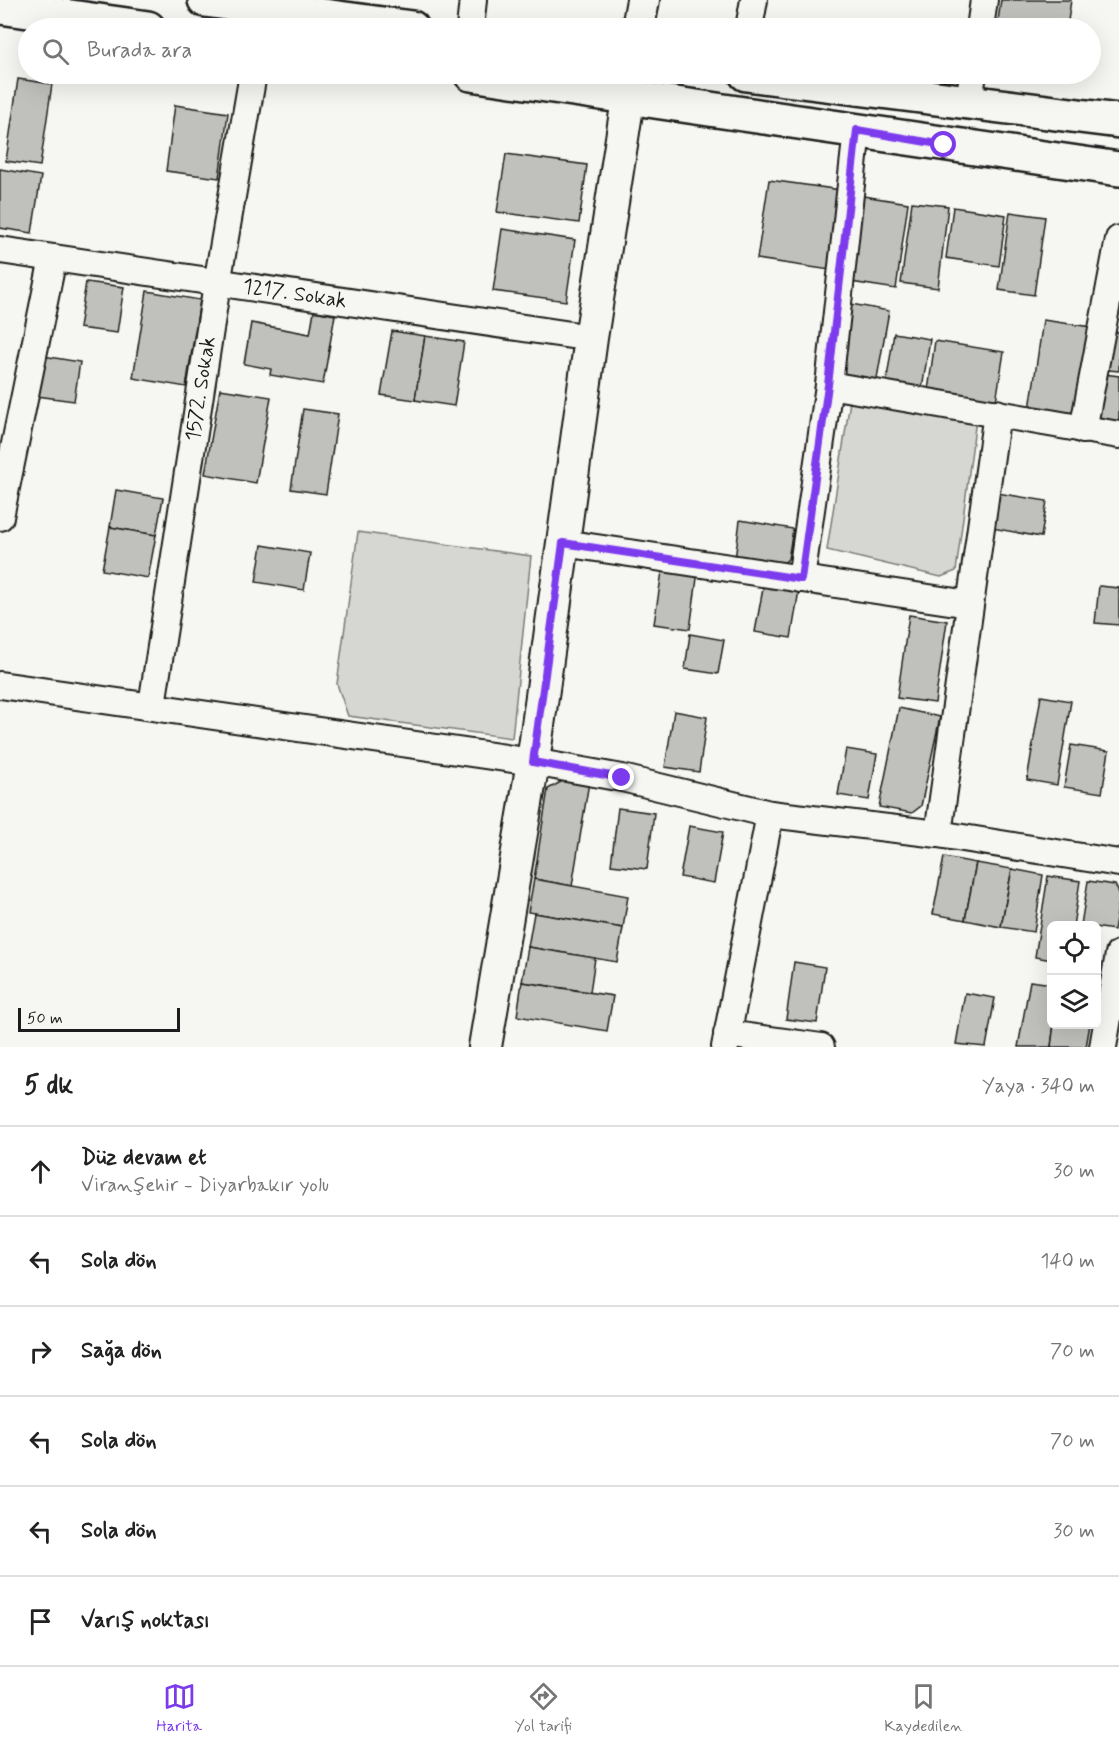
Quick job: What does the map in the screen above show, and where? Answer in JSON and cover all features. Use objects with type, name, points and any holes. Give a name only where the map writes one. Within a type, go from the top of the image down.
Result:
[{"type":"main road","points":[[205,0],[338,18]]},
{"type":"main road","points":[[0,7],[78,18]]},
{"type":"main road","points":[[907,84],[971,88],[1119,120]]},
{"type":"main road","points":[[630,85],[857,130],[1119,169]]},
{"type":"street","points":[[471,18],[473,0]]},
{"type":"street","points":[[640,18],[643,0]]},
{"type":"street","points":[[751,18],[754,0]]},
{"type":"street","points":[[981,18],[984,0]]},
{"type":"street","name":"1572. Sokak","points":[[152,705],[217,284],[251,84]]},
{"type":"street","points":[[485,1047],[533,762],[591,338],[630,85]]},
{"type":"street","points":[[801,579],[828,385],[857,130]]},
{"type":"street","points":[[1083,430],[1119,239]]},
{"type":"street","name":"1217. Sokak","points":[[0,250],[591,338]]},
{"type":"street","points":[[1,504],[53,258]]},
{"type":"street","points":[[828,385],[1119,435]]},
{"type":"street","points":[[938,834],[997,413]]},
{"type":"street","points":[[563,543],[969,604]]},
{"type":"street","points":[[0,685],[152,705],[533,762],[622,778],[770,814],[938,834],[1119,863]]},
{"type":"street","points":[[770,814],[726,1040],[821,1047]]},
{"type":"street","points":[[1104,1047],[1119,954]]},
{"type":"shaded area","points":[[851,395],[976,419],[956,571],[941,577],[827,550]]},
{"type":"shaded area","points":[[358,532],[531,556],[512,738],[348,716],[337,684]]},
{"type":"building","points":[[1001,0],[1071,0],[1068,18],[998,18]]},
{"type":"building","points":[[18,79],[18,84],[52,84],[40,166],[6,161]]},
{"type":"building","points":[[175,105],[228,113],[219,178],[166,171]]},
{"type":"building","points":[[506,154],[587,165],[579,223],[497,212]]},
{"type":"building","points":[[0,169],[41,176],[32,233],[0,228]]},
{"type":"building","points":[[769,180],[841,190],[830,270],[757,259]]},
{"type":"building","points":[[863,196],[908,203],[896,289],[851,282]]},
{"type":"building","points":[[912,202],[948,206],[938,288],[901,283]]},
{"type":"building","points":[[953,207],[1006,215],[999,266],[946,258]]},
{"type":"building","points":[[1010,212],[1045,217],[1034,295],[999,290]]},
{"type":"building","points":[[502,229],[575,240],[566,301],[493,291]]},
{"type":"building","points":[[86,282],[124,287],[117,333],[79,328]]},
{"type":"building","points":[[147,291],[200,300],[186,387],[133,378]]},
{"type":"building","points":[[846,303],[889,311],[876,384],[838,378]]},
{"type":"building","points":[[314,311],[335,315],[323,384],[270,375],[271,369],[244,364],[251,323],[310,334]]},
{"type":"building","points":[[1043,320],[1091,327],[1078,416],[1030,409]]},
{"type":"building","points":[[392,331],[425,336],[415,400],[381,395]]},
{"type":"building","points":[[1112,331],[1119,332],[1119,371],[1108,370]]},
{"type":"building","points":[[894,333],[930,339],[922,389],[886,384]]},
{"type":"building","points":[[425,336],[464,342],[454,406],[415,400]]},
{"type":"building","points":[[935,341],[1004,352],[996,401],[928,391]]},
{"type":"building","points":[[43,356],[80,362],[74,401],[37,396]]},
{"type":"building","points":[[1104,374],[1119,376],[1119,421],[1098,418]]},
{"type":"building","points":[[220,389],[271,397],[256,483],[205,474]]},
{"type":"building","points":[[303,409],[338,414],[326,494],[291,489]]},
{"type":"building","points":[[116,490],[163,498],[156,535],[110,527]]},
{"type":"building","points":[[997,493],[1047,501],[1041,537],[992,528]]},
{"type":"building","points":[[740,520],[793,529],[788,559],[778,568],[735,560]]},
{"type":"building","points":[[110,527],[156,535],[148,578],[102,570]]},
{"type":"building","points":[[262,545],[310,553],[304,590],[256,582]]},
{"type":"building","points":[[663,565],[698,571],[690,629],[654,624]]},
{"type":"building","points":[[764,583],[799,590],[791,638],[755,632]]},
{"type":"building","points":[[1099,586],[1119,588],[1119,625],[1095,623]]},
{"type":"building","points":[[909,615],[947,621],[935,703],[897,698]]},
{"type":"building","points":[[690,634],[724,640],[718,674],[685,669]]},
{"type":"building","points":[[1041,696],[1071,701],[1057,785],[1027,780]]},
{"type":"building","points":[[899,708],[940,717],[921,806],[912,813],[879,807]]},
{"type":"building","points":[[674,711],[707,717],[699,772],[665,767]]},
{"type":"building","points":[[1071,745],[1109,751],[1102,793],[1064,787]]},
{"type":"building","points":[[846,749],[877,754],[869,800],[838,795]]},
{"type":"building","points":[[568,778],[589,782],[572,886],[534,879],[548,789]]},
{"type":"building","points":[[618,808],[654,813],[647,869],[611,865]]},
{"type":"building","points":[[689,826],[723,832],[714,883],[680,877]]},
{"type":"building","points":[[944,857],[976,863],[965,920],[933,914]]},
{"type":"building","points":[[976,863],[1012,869],[1001,927],[965,920]]},
{"type":"building","points":[[1012,869],[1043,875],[1034,932],[1001,927]]},
{"type":"building","points":[[1048,876],[1080,881],[1074,921],[1047,921],[1047,959],[1035,957]]},
{"type":"building","points":[[534,879],[628,896],[623,928],[528,912]]},
{"type":"building","points":[[1088,881],[1115,885],[1119,893],[1119,902],[1114,930],[1101,928],[1101,921],[1082,921]]},
{"type":"building","points":[[534,913],[623,928],[617,962],[528,947]]},
{"type":"building","points":[[528,947],[595,958],[590,992],[522,982]]},
{"type":"building","points":[[794,962],[825,967],[817,1023],[786,1019]]},
{"type":"building","points":[[1030,981],[1047,983],[1047,1029],[1053,1029],[1051,1047],[1018,1047]]},
{"type":"building","points":[[522,982],[613,996],[607,1031],[517,1016]]},
{"type":"building","points":[[965,993],[995,998],[986,1047],[956,1044]]},
{"type":"building","points":[[1053,1029],[1089,1029],[1086,1047],[1051,1047]]},
{"type":"route","points":[[622,778],[533,762],[563,543],[801,579],[828,385],[857,130],[944,145]]}]
